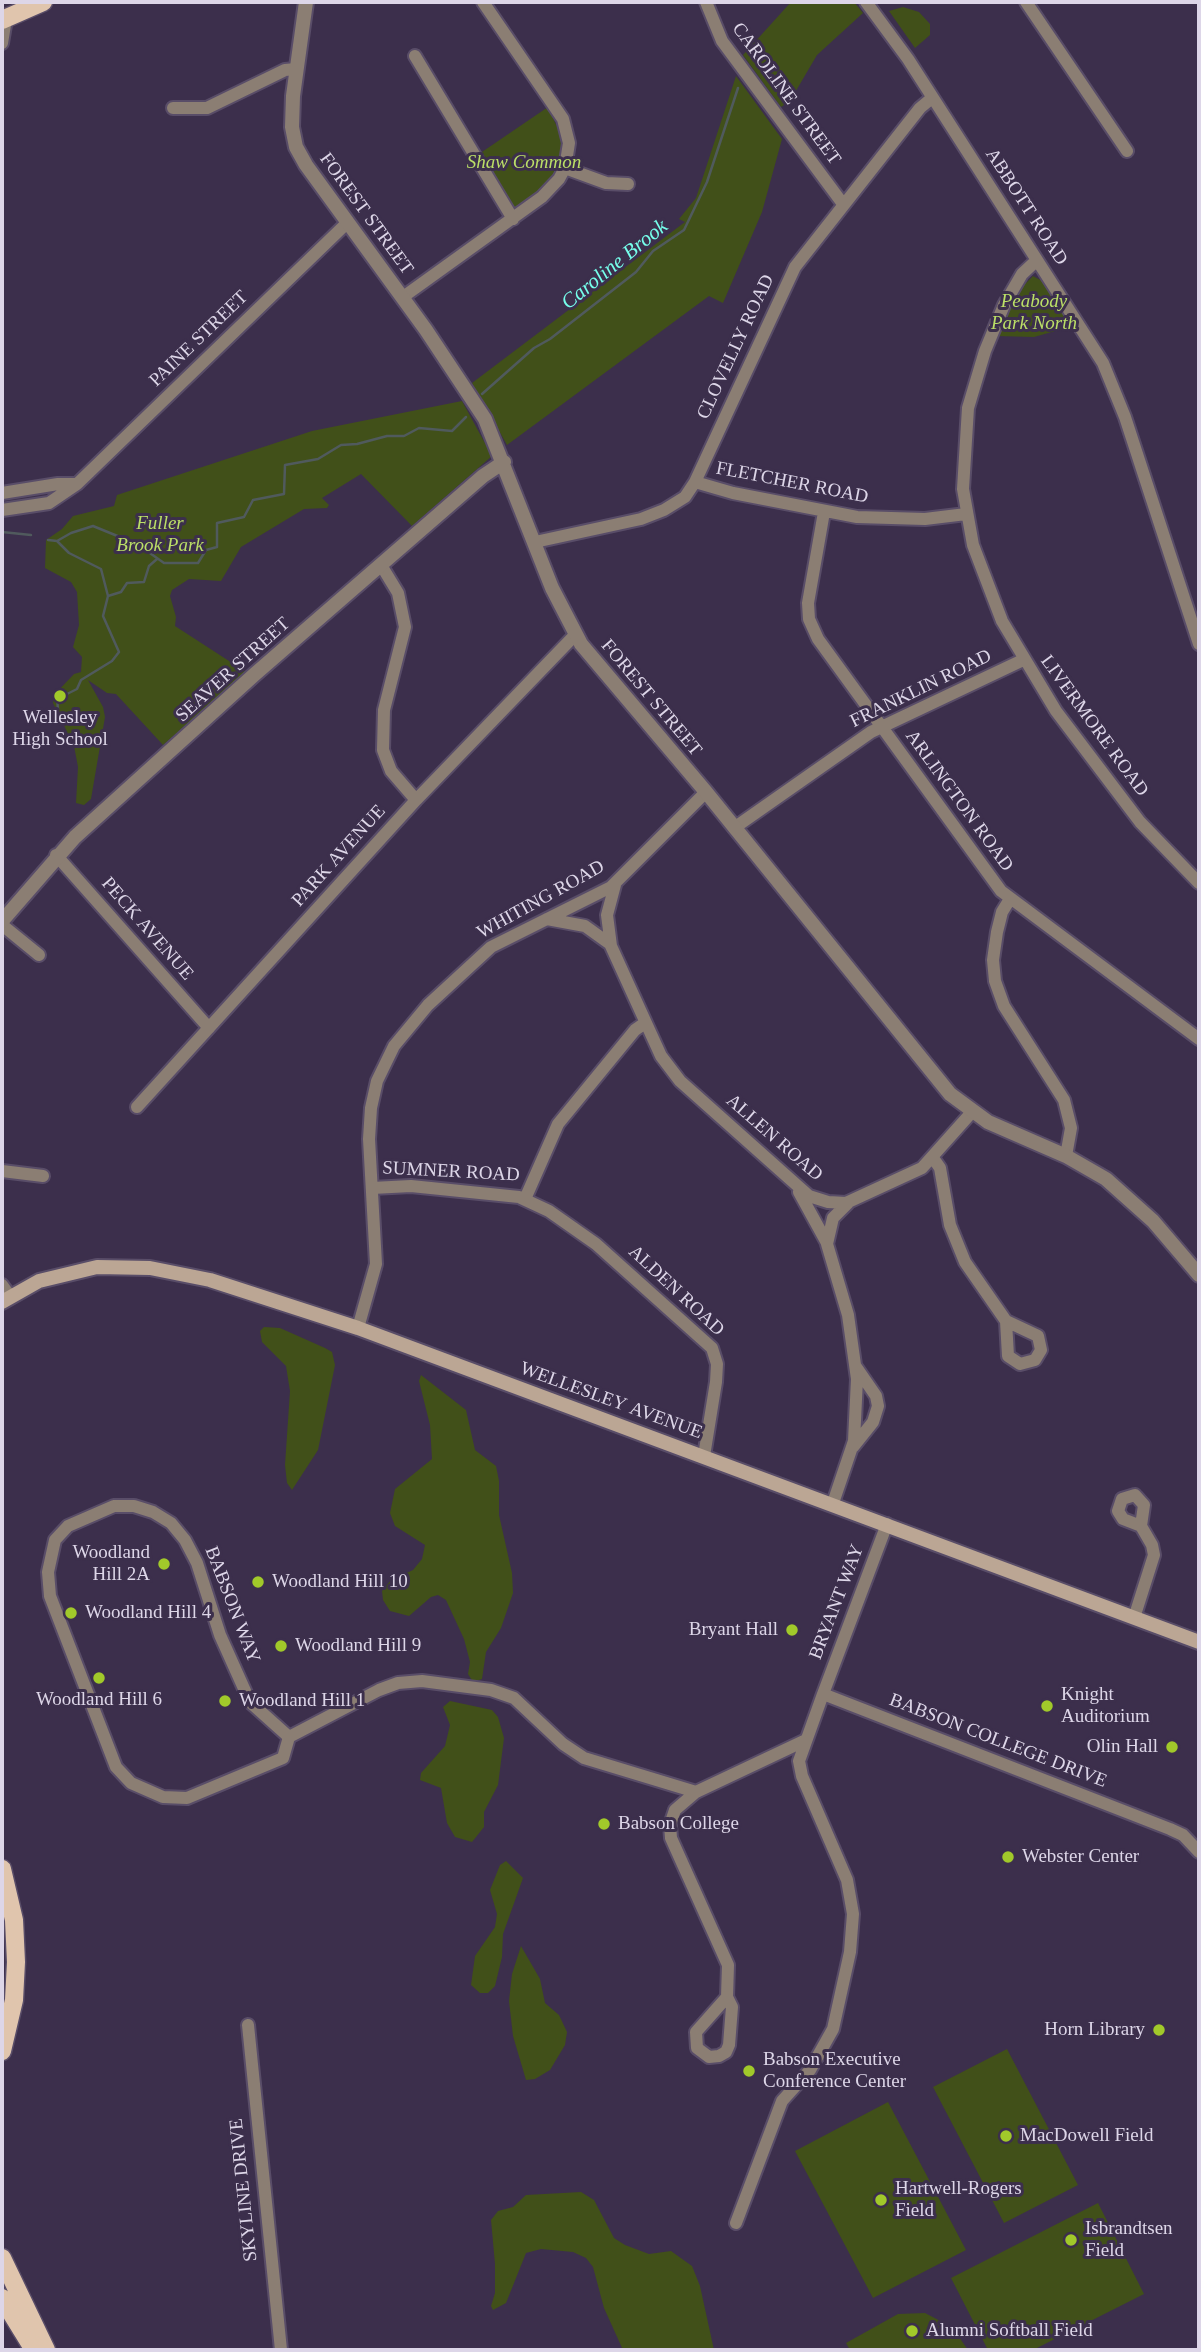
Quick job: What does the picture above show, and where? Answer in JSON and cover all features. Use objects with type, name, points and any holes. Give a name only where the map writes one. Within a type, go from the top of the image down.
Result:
[{"type":"main road","points":[[4,20],[43,2]]},
{"type":"main road","name":"WELLESLEY AVENUE","points":[[4,1294],[70,1271],[97,1266],[137,1266],[202,1278],[358,1328],[1199,1642]]},
{"type":"main road","points":[[2,1869],[12,1908],[16,1962],[14,2000],[2,2051]]},
{"type":"main road","points":[[2,2258],[46,2350]]},
{"type":"main road","points":[[2,2298],[34,2350]]},
{"type":"street","name":"FOREST STREET","points":[[306,2],[296,69],[292,121],[296,146],[485,419],[536,542],[552,589],[575,635],[603,673],[706,792],[937,1080],[972,1112],[995,1126],[1066,1156],[1097,1173],[1135,1203],[1199,1275]]},
{"type":"street","points":[[403,297],[550,190],[565,168],[569,143],[563,119],[483,2]]},
{"type":"street","name":"CAROLINE STREET","points":[[706,2],[723,41],[843,204]]},
{"type":"street","name":"ABBOTT ROAD","points":[[866,2],[932,98],[1092,344],[1116,392],[1199,644]]},
{"type":"street","points":[[1026,2],[1127,151]]},
{"type":"street","points":[[2,43],[4,20]]},
{"type":"street","points":[[415,56],[513,219]]},
{"type":"street","points":[[173,108],[207,108],[285,70],[296,69]]},
{"type":"street","name":"CLOVELLY ROAD","points":[[536,542],[657,513],[681,500],[695,482],[790,275],[920,108],[932,98]]},
{"type":"street","points":[[565,168],[606,183],[628,184]]},
{"type":"street","name":"PAINE STREET","points":[[2,510],[46,503],[77,484],[348,222]]},
{"type":"street","name":"LIVERMORE ROAD","points":[[1037,260],[1022,274],[1009,295],[972,392],[962,465],[966,514],[986,585],[1023,660],[1068,729],[1126,805],[1199,883]]},
{"type":"street","name":"SEAVER STREET","points":[[2,923],[56,855],[381,565],[483,476],[504,462]]},
{"type":"street","name":"FLETCHER ROAD","points":[[695,482],[824,512],[901,519],[966,514]]},
{"type":"street","points":[[2,493],[58,484],[77,484]]},
{"type":"street","name":"ARLINGTON ROAD","points":[[824,512],[810,585],[809,619],[818,639],[988,876],[1010,899],[1199,1039]]},
{"type":"street","points":[[381,565],[398,593],[405,627],[384,709],[383,750],[391,771],[416,800]]},
{"type":"street","name":"PARK AVENUE","points":[[137,1107],[416,800],[575,635]]},
{"type":"street","name":"FRANKLIN ROAD","points":[[734,828],[881,727],[1023,660]]},
{"type":"street","name":"WHITING ROAD","points":[[358,1328],[375,1272],[369,1139],[373,1098],[394,1045],[428,1005],[484,953],[544,920],[599,895],[617,882],[706,792]]},
{"type":"street","name":"PECK AVENUE","points":[[56,855],[209,1028]]},
{"type":"street","name":"ALLEN ROAD","points":[[611,946],[607,915],[617,882]]},
{"type":"street","points":[[1010,899],[1002,912],[997,933],[993,960],[995,981],[1004,1006],[1064,1100],[1071,1128],[1066,1156]]},
{"type":"street","name":"ALLEN ROAD","points":[[544,920],[585,926],[603,936],[611,946],[661,1056],[680,1080],[795,1185],[822,1201],[850,1202]]},
{"type":"street","points":[[2,923],[38,956]]},
{"type":"street","name":"SUMNER ROAD","points":[[372,1188],[411,1186],[525,1199],[558,1124],[635,1030],[645,1023]]},
{"type":"street","points":[[827,1244],[833,1218],[850,1202],[922,1168],[972,1112]]},
{"type":"street","points":[[933,1158],[940,1168],[950,1225],[960,1252],[976,1282],[1006,1321]]},
{"type":"street","points":[[2,1171],[44,1176]]},
{"type":"street","points":[[795,1185],[827,1244],[846,1306],[856,1367],[852,1449],[832,1503]]},
{"type":"street","name":"ALDEN ROAD","points":[[525,1199],[587,1236],[712,1348],[717,1364],[716,1382],[704,1456]]},
{"type":"street","points":[[852,1449],[870,1427],[878,1406],[876,1395],[856,1367]]},
{"type":"street","name":"BABSON WAY","points":[[114,1506],[134,1506],[153,1512],[171,1523],[197,1563],[220,1635],[250,1702],[289,1737],[283,1758],[187,1798],[163,1797],[131,1783],[116,1767],[50,1596],[48,1572],[55,1539],[68,1526],[114,1506]]},
{"type":"street","name":"BRYANT WAY","points":[[823,1694],[887,1524]]},
{"type":"street","points":[[1134,1618],[1154,1555],[1152,1545],[1141,1526]]},
{"type":"street","points":[[289,1737],[398,1683],[436,1683],[491,1690],[514,1698],[584,1758],[696,1792]]},
{"type":"street","points":[[736,2223],[782,2101],[810,2070],[833,2029],[852,1938],[853,1914],[847,1880],[802,1776],[799,1761],[823,1694]]},
{"type":"street","name":"BABSON COLLEGE DRIVE","points":[[823,1694],[1170,1829],[1183,1835],[1199,1852]]},
{"type":"street","points":[[727,1997],[696,2032],[697,2048],[709,2057],[719,2056],[729,2045],[732,2007],[727,1997],[729,1965],[671,1838],[670,1825],[675,1810],[696,1792],[804,1741]]},
{"type":"street","name":"SKYLINE DRIVE","points":[[248,2025],[281,2350]]},
{"type":"green space","points":[[791,2],[854,2],[863,13],[817,55],[790,101],[781,107],[743,55]]},
{"type":"green space","points":[[903,7],[919,12],[930,24],[930,35],[915,48],[889,11]]},
{"type":"green space","points":[[736,76],[782,139],[762,212],[723,303],[709,296],[507,445],[472,383],[685,222],[679,219],[696,198]]},
{"type":"green space","name":"Shaw Common","points":[[548,107],[562,138],[559,166],[546,186],[514,212],[479,154]]},
{"type":"green space","name":"Peabody Park North","points":[[1033,276],[1044,282],[1073,326],[1034,337],[996,336],[1019,290]]},
{"type":"green space","name":"Fuller Brook Park","points":[[462,401],[492,456],[412,526],[361,474],[322,498],[329,505],[327,508],[304,509],[241,547],[221,581],[189,579],[172,590],[170,596],[176,617],[175,626],[246,672],[163,745],[116,694],[107,693],[88,680],[103,707],[105,717],[91,799],[84,805],[76,803],[78,767],[74,746],[53,703],[54,695],[74,674],[81,672],[82,657],[73,647],[79,625],[77,592],[71,582],[45,568],[46,540],[62,529],[73,516],[114,506],[117,495],[312,431]]},
{"type":"green space","points":[[264,1327],[280,1328],[325,1348],[332,1352],[335,1365],[318,1450],[292,1490],[287,1483],[285,1465],[290,1391],[286,1366],[262,1342],[260,1331]]},
{"type":"green space","points":[[421,1375],[466,1410],[475,1450],[496,1466],[499,1481],[499,1515],[512,1573],[513,1593],[501,1628],[486,1652],[482,1679],[473,1682],[468,1674],[470,1662],[464,1639],[446,1600],[438,1595],[431,1597],[409,1616],[390,1611],[383,1600],[382,1591],[391,1580],[413,1570],[422,1559],[425,1545],[395,1526],[390,1513],[395,1489],[432,1459],[430,1425],[419,1381]]},
{"type":"green space","points":[[450,1701],[492,1710],[498,1717],[504,1738],[498,1785],[484,1812],[484,1827],[472,1842],[455,1837],[447,1823],[441,1788],[420,1780],[421,1773],[445,1746],[450,1725],[443,1707]]},
{"type":"green space","points":[[506,1861],[523,1878],[503,1934],[502,1957],[495,1986],[488,1993],[480,1993],[471,1985],[475,1956],[495,1927],[497,1914],[490,1890],[500,1865]]},
{"type":"green space","points":[[521,1946],[540,1979],[545,2003],[559,2015],[567,2032],[565,2045],[550,2070],[535,2079],[526,2080],[513,2036],[509,2001],[512,1974]]},
{"type":"green space","name":"MacDowell Field","points":[[1007,2049],[1078,2185],[1004,2223],[933,2087]]},
{"type":"green space","name":"Hartwell-Rogers Field","points":[[888,2102],[966,2250],[873,2298],[795,2151]]},
{"type":"green space","points":[[581,2192],[594,2200],[614,2238],[649,2254],[671,2251],[692,2266],[700,2286],[714,2350],[623,2350],[604,2308],[593,2267],[586,2258],[573,2252],[541,2249],[526,2253],[506,2303],[493,2310],[491,2306],[495,2293],[495,2264],[491,2220],[498,2211],[513,2207],[526,2195]]},
{"type":"green space","name":"Isbrandtsen Field","points":[[1098,2203],[1144,2294],[1033,2350],[988,2350],[951,2278]]},
{"type":"green space","name":"Alumni Softball Field","points":[[925,2313],[952,2327],[968,2350],[850,2350],[846,2343],[898,2314]]},
{"type":"waterway","name":"Caroline Brook","points":[[482,394],[534,348],[550,339],[636,272],[653,251],[684,230],[707,182],[738,88]]},
{"type":"waterway","name":"Caroline Brook","points":[[48,540],[57,541],[93,526],[137,544],[164,563],[198,563],[206,550],[217,547],[217,523],[244,517],[253,500],[284,494],[285,465],[318,459],[341,445],[387,436],[404,436],[419,428],[452,431],[466,417]]},
{"type":"waterway","name":"Caroline Brook","points":[[2,532],[31,535]]},
{"type":"waterway","points":[[57,541],[69,553],[101,569],[108,596]]},
{"type":"waterway","points":[[58,709],[57,699],[77,689],[81,680],[112,661],[119,652],[103,616],[108,596],[121,592],[127,583],[144,582],[149,566],[157,559]]},
{"type":"place","name":"Wellesley High School","points":[[60,696]]},
{"type":"place","name":"Woodland Hill 2A","points":[[164,1564]]},
{"type":"place","name":"Woodland Hill 10","points":[[258,1582]]},
{"type":"place","name":"Woodland Hill 4","points":[[71,1613]]},
{"type":"place","name":"Bryant Hall","points":[[792,1630]]},
{"type":"place","name":"Woodland Hill 9","points":[[281,1646]]},
{"type":"place","name":"Woodland Hill 6","points":[[99,1678]]},
{"type":"place","name":"Woodland Hill 1","points":[[225,1701]]},
{"type":"place","name":"Knight Auditorium","points":[[1047,1706]]},
{"type":"place","name":"Olin Hall","points":[[1172,1747]]},
{"type":"place","name":"Babson College","points":[[604,1824]]},
{"type":"place","name":"Webster Center","points":[[1008,1857]]},
{"type":"place","name":"Horn Library","points":[[1159,2030]]},
{"type":"place","name":"Babson Executive Conference Center","points":[[749,2071]]},
{"type":"place","name":"MacDowell Field","points":[[1006,2136]]},
{"type":"place","name":"Hartwell-Rogers Field","points":[[881,2200]]},
{"type":"place","name":"Isbrandtsen Field","points":[[1071,2240]]},
{"type":"place","name":"Alumni Softball Field","points":[[912,2331]]}]
